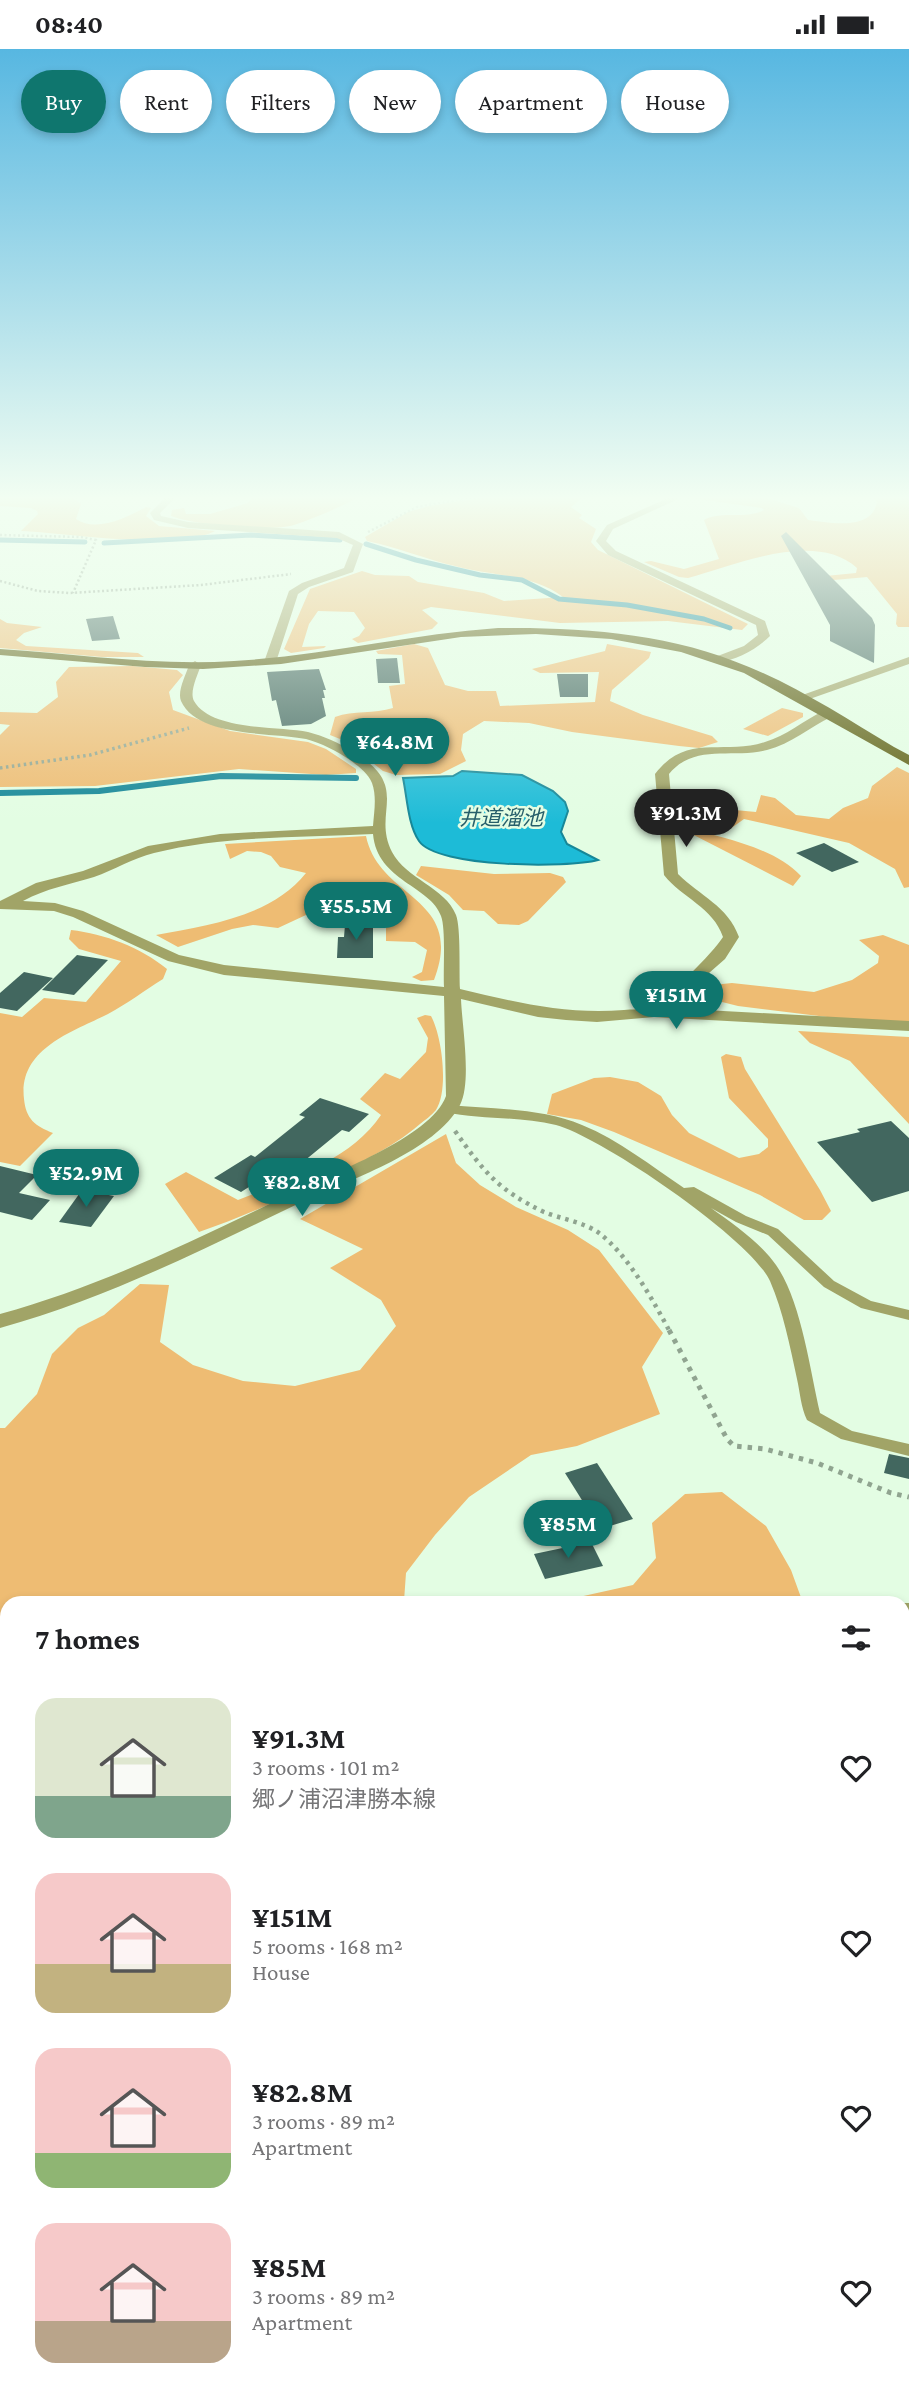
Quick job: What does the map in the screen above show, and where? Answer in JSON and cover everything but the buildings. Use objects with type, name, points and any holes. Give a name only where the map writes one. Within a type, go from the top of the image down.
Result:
[{"type":"main road","points":[[0,652],[195,665],[270,662],[427,637],[520,631],[608,636],[719,659],[768,679],[909,761]]},
{"type":"street","points":[[270,662],[289,604]]},
{"type":"street","points":[[719,659],[756,644],[764,636],[761,623],[721,604]]},
{"type":"street","points":[[800,698],[909,660]]},
{"type":"street","points":[[0,1321],[78,1298],[167,1261],[359,1168],[409,1141],[435,1122],[449,1108],[456,1086],[450,992],[449,916],[436,899],[389,861],[381,845],[379,830],[380,788],[366,767],[327,742],[213,721],[202,716],[187,701],[195,665]]},
{"type":"street","points":[[654,1012],[719,955],[731,937],[725,921],[716,910],[671,875],[662,774],[673,762],[693,753],[723,748],[764,747],[827,713]]},
{"type":"street","points":[[3,905],[41,886],[88,874],[148,850],[178,844],[220,838],[379,830]]},
{"type":"street","points":[[3,905],[55,908],[78,914],[174,958],[197,965],[450,992],[538,1012],[597,1017],[654,1012],[909,1026]]},
{"type":"lane","points":[[449,1108],[577,1127],[647,1168],[746,1243],[769,1265],[782,1294],[813,1416],[827,1427],[846,1436],[909,1450]]},
{"type":"lane","points":[[647,1168],[671,1176],[695,1194],[741,1219],[773,1232],[829,1284],[866,1305],[909,1315]]},
{"type":"path","points":[[0,768],[90,755],[213,721]]},
{"type":"path","points":[[435,1122],[457,1133],[484,1171],[503,1190],[545,1212],[597,1231],[612,1245],[653,1300],[688,1371],[727,1439],[734,1446],[765,1449],[817,1462],[891,1493],[909,1497]]},
{"type":"shaded area","points":[[303,604],[708,604],[748,624],[742,630],[668,621],[560,623],[431,607],[422,610],[438,623],[432,629],[358,643],[352,639],[359,636],[365,628],[354,612],[318,611],[309,624],[302,647],[326,646],[291,653],[284,649]]},
{"type":"shaded area","points":[[889,604],[909,604],[909,627],[898,627],[897,614]]},
{"type":"shaded area","points":[[0,619],[7,623],[42,627],[24,633],[16,640],[26,646],[138,653],[144,657],[102,657],[0,648]]},
{"type":"shaded area","points":[[414,644],[428,648],[445,685],[468,691],[496,691],[500,706],[595,702],[599,672],[540,673],[532,669],[605,651],[607,644],[651,652],[649,658],[612,690],[610,701],[643,715],[712,736],[718,742],[699,748],[572,732],[529,723],[484,721],[463,734],[461,750],[466,761],[440,774],[396,775],[383,771],[345,741],[330,735],[335,717],[393,708],[389,686],[405,684],[402,655],[378,654],[376,651]]},
{"type":"shaded area","points":[[133,666],[177,670],[183,675],[169,692],[173,710],[230,731],[308,742],[326,749],[356,769],[356,773],[326,775],[239,769],[95,786],[0,787],[0,735],[10,725],[0,724],[0,712],[37,713],[58,697],[56,682],[69,667]]},
{"type":"shaded area","points":[[782,708],[803,713],[803,717],[768,736],[743,729]]},
{"type":"shaded area","points":[[897,767],[909,773],[909,887],[904,888],[895,869],[849,843],[744,819],[730,829],[701,821],[694,816],[695,810],[703,807],[756,812],[761,795],[775,798],[796,815],[829,819],[843,808],[868,798],[872,786]]},
{"type":"shaded area","points":[[682,826],[761,850],[776,857],[801,876],[793,886],[682,829]]},
{"type":"shaded area","points":[[366,836],[374,857],[387,874],[430,914],[439,931],[441,952],[434,980],[421,981],[412,977],[422,972],[427,950],[415,942],[386,941],[386,923],[362,922],[357,907],[321,908],[278,928],[253,925],[178,947],[156,935],[217,923],[257,909],[292,888],[306,873],[280,867],[271,856],[261,852],[247,851],[230,859],[225,844]]},
{"type":"shaded area","points":[[421,866],[494,874],[550,873],[563,877],[566,882],[528,921],[519,925],[498,924],[484,911],[463,910],[449,895],[416,875]]},
{"type":"shaded area","points":[[71,930],[122,943],[167,969],[163,979],[115,1010],[64,1036],[38,1055],[24,1082],[25,1106],[32,1121],[53,1133],[20,1166],[0,1162],[0,1013],[22,1017],[44,998],[86,1002],[121,961],[79,949],[69,939]]},
{"type":"shaded area","points":[[883,935],[909,945],[909,1025],[738,1006],[710,999],[703,986],[732,983],[814,992],[852,980],[878,963],[879,956],[859,940]]},
{"type":"shaded area","points":[[431,1016],[441,1049],[442,1090],[433,1114],[384,1150],[259,1209],[199,1232],[165,1184],[186,1172],[238,1200],[335,1157],[353,1145],[381,1115],[360,1099],[385,1073],[400,1079],[426,1052],[428,1038],[417,1018]]},
{"type":"shaded area","points":[[798,1031],[909,1037],[909,1124],[850,1061],[810,1043]]},
{"type":"shaded area","points":[[726,1054],[741,1057],[745,1069],[820,1190],[831,1211],[822,1220],[804,1220],[760,1195],[614,1132],[581,1120],[547,1114],[552,1094],[594,1078],[610,1077],[638,1082],[661,1096],[672,1115],[689,1133],[739,1158],[759,1154],[768,1147],[768,1139],[729,1098],[721,1057]]},
{"type":"shaded area","points":[[446,1134],[456,1163],[480,1185],[516,1207],[568,1230],[599,1250],[663,1333],[642,1367],[660,1414],[577,1446],[531,1455],[469,1497],[406,1573],[404,1596],[0,1596],[0,1428],[5,1428],[37,1394],[52,1354],[78,1328],[104,1315],[140,1284],[169,1285],[160,1342],[193,1365],[243,1381],[295,1386],[360,1370],[396,1326],[381,1300],[330,1268],[363,1249],[300,1219]]},
{"type":"shaded area","points":[[722,1492],[766,1526],[791,1570],[800,1596],[584,1596],[633,1585],[656,1558],[652,1523],[685,1494]]},
{"type":"water","name":"井道溜池","points":[[462,771],[522,775],[553,791],[565,802],[568,811],[561,832],[567,844],[598,860],[560,864],[504,864],[476,861],[431,850],[419,841],[412,827],[403,778],[453,776]]},
{"type":"waterway","points":[[621,604],[704,619],[730,628]]},
{"type":"waterway","points":[[0,793],[99,791],[221,776],[356,778]]}]
